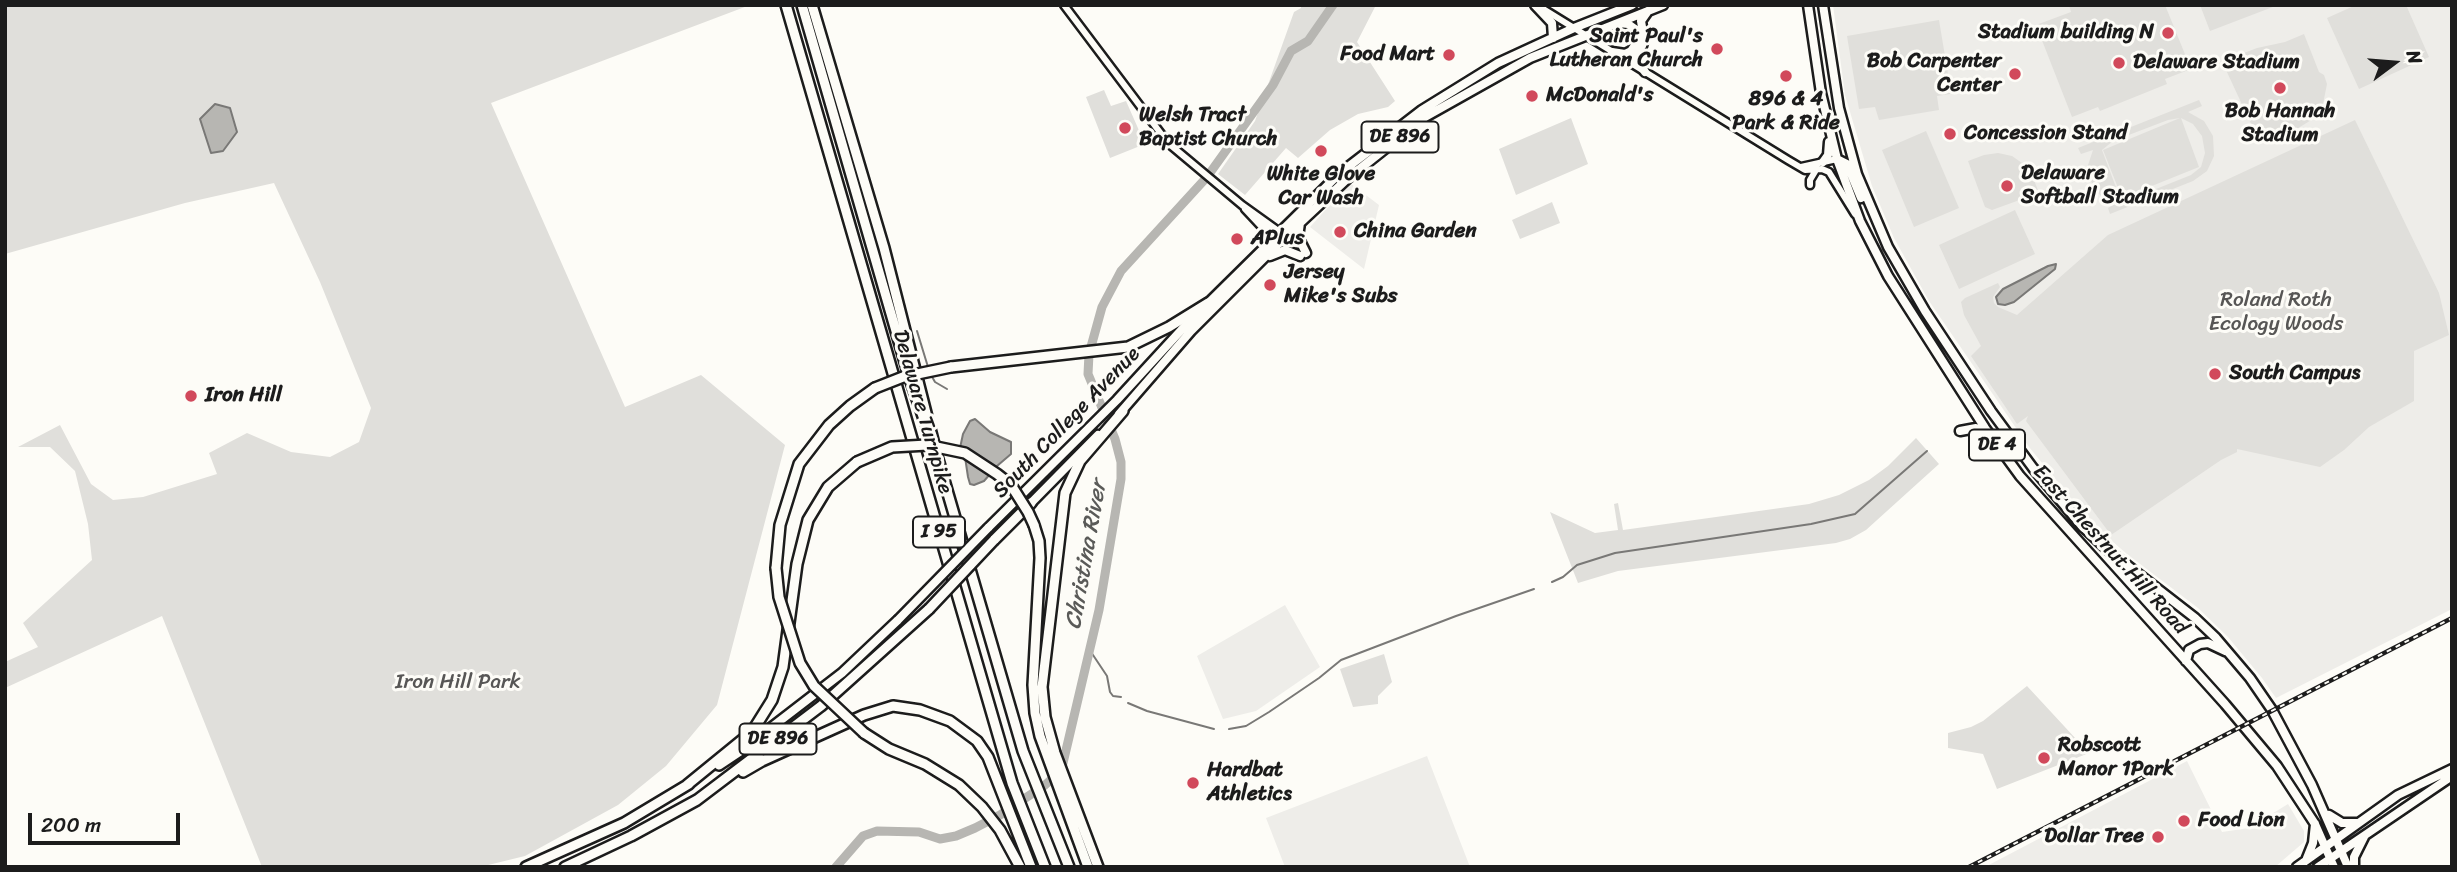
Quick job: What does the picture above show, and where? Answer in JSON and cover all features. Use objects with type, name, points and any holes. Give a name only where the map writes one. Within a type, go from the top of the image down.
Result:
[{"type":"highway","name":"Delaware Turnpike","points":[[786,5],[1013,783],[1045,867]]},
{"type":"highway","name":"Delaware Turnpike","points":[[802,5],[909,376],[937,456]]},
{"type":"highway","name":"Delaware Turnpike","points":[[812,5],[884,248],[937,456],[1031,772],[1069,867]]},
{"type":"highway","points":[[1020,867],[1000,830],[982,807],[959,785],[864,733],[814,686],[800,663],[779,597],[776,568],[780,525],[799,464],[829,425],[874,388],[904,377],[951,367],[1128,347],[1208,303]]},
{"type":"highway","points":[[1098,867],[1040,736],[1035,713],[1065,493],[1080,461],[1123,411]]},
{"type":"highway","points":[[687,785],[752,732],[772,700],[783,667],[797,564],[808,520],[828,487],[857,462],[892,447],[928,445],[965,453],[1011,485],[1028,512],[1034,525],[1040,558],[1038,686]]},
{"type":"highway","name":"South College Avenue","points":[[565,867],[631,836],[697,800],[821,706],[929,609],[1031,503]]},
{"type":"highway","points":[[842,673],[855,674]]},
{"type":"highway","points":[[697,800],[762,761],[836,726],[893,706],[920,710],[950,721],[977,741],[988,757],[1031,867]]},
{"type":"highway","name":"South College Avenue","points":[[526,867],[624,823],[746,747]]},
{"type":"highway","points":[[1068,801],[1088,867]]},
{"type":"main road","points":[[1536,5],[1552,23],[1553,38]]},
{"type":"main road","name":"South College Avenue","points":[[746,747],[842,673],[898,620],[1117,400],[1208,303],[1280,236],[1339,174],[1422,110],[1498,63],[1632,5]]},
{"type":"main road","name":"South College Avenue","points":[[1123,411],[1191,331],[1264,258],[1280,236],[1301,222],[1347,179],[1425,117],[1498,74],[1616,22],[1663,5]]},
{"type":"main road","name":"East Chestnut Hill Road","points":[[1808,5],[1829,132],[1860,221],[1888,276],[2020,476],[2277,765],[2315,824],[2332,863]]},
{"type":"main road","name":"East Chestnut Hill Road","points":[[1823,5],[1836,91],[1848,145],[1863,190],[1888,247],[1925,311],[1989,407],[2033,467],[2081,525],[2110,552],[2195,618],[2233,657],[2272,710],[2325,811],[2348,867]]},
{"type":"main road","points":[[1645,72],[1637,60],[1644,39],[1642,17],[1649,10]]},
{"type":"main road","points":[[1612,52],[1625,54],[1631,51],[1638,41],[1637,32],[1631,26],[1616,22]]},
{"type":"main road","points":[[1627,61],[1638,52]]},
{"type":"main road","points":[[1823,162],[1828,155],[1829,132]]},
{"type":"main road","points":[[1837,159],[1847,164],[1864,205],[1888,247]]},
{"type":"main road","points":[[1264,258],[1285,250],[1303,254],[1298,237],[1301,222]]},
{"type":"main road","points":[[1960,430],[1976,428],[1991,435]]},
{"type":"main road","name":"South College Avenue","points":[[1031,503],[1101,434]]},
{"type":"main road","points":[[2186,661],[2189,650],[2200,644],[2217,646],[2233,657]]},
{"type":"main road","points":[[2297,867],[2398,795],[2452,769]]},
{"type":"main road","points":[[2318,867],[2332,863],[2342,850],[2452,776]]},
{"type":"main road","points":[[2325,811],[2338,821],[2358,823]]},
{"type":"main road","points":[[2305,861],[2315,824]]},
{"type":"main road","points":[[2354,867],[2354,856],[2365,834]]},
{"type":"street","points":[[1064,5],[1160,134],[1203,174],[1280,236]]},
{"type":"street","points":[[1536,5],[1805,170],[1822,169],[1831,174],[1860,221]]},
{"type":"street","points":[[1780,155],[1790,152]]},
{"type":"street","points":[[1801,167],[1837,159]]},
{"type":"street","points":[[1810,186],[1810,180],[1816,170]]},
{"type":"shaded area","name":"South Campus","points":[[1833,5],[2452,5],[2452,609],[2276,698],[2228,637],[2198,608],[2092,524],[2029,447],[1929,301],[1894,238],[1872,186],[1845,95]]},
{"type":"shaded area","points":[[215,104],[230,108],[237,132],[223,151],[211,153],[200,119]]},
{"type":"shaded area","points":[[1350,183],[1379,205],[1364,269],[1310,227]]},
{"type":"shaded area","points":[[2056,264],[2055,269],[2014,302],[1998,304],[1996,297],[2003,289]]},
{"type":"shaded area","points":[[975,419],[990,432],[1011,442],[1011,454],[984,481],[974,485],[970,484],[965,457],[960,448],[963,434],[970,421]]},
{"type":"shaded area","points":[[1285,605],[1320,667],[1256,711],[1223,719],[1197,656]]},
{"type":"shaded area","points":[[1427,756],[1470,867],[1285,867],[1266,818]]},
{"type":"shaded area","points":[[2187,761],[2222,832],[2249,828],[2288,804],[2304,831],[2304,842],[2275,867],[1985,867]]},
{"type":"green space","name":"Iron Hill Park","points":[[5,5],[750,5],[491,103],[625,407],[701,375],[785,445],[717,705],[666,766],[618,805],[525,856],[480,867],[262,867],[162,616],[5,688],[5,662],[38,647],[23,623],[92,560],[88,524],[75,471],[50,447],[18,447],[60,425],[91,484],[113,500],[143,497],[217,474],[209,453],[247,433],[291,452],[330,457],[359,442],[371,408],[320,282],[274,183],[185,203],[5,254]]},
{"type":"green space","points":[[1301,5],[1376,5],[1357,42],[1395,101],[1388,107],[1358,114],[1330,130],[1298,158],[1286,148],[1245,195],[1218,174],[1255,121],[1294,12],[1301,8]]},
{"type":"green space","name":"Delaware Stadium","points":[[2069,5],[2165,5],[2191,69],[2165,79],[2167,84],[2100,111],[2098,107],[2072,117],[2036,25],[2071,12]]},
{"type":"green space","points":[[2200,5],[2278,5],[2210,31]]},
{"type":"green space","points":[[2356,5],[2406,5],[2429,57],[2359,89],[2327,18]]},
{"type":"green space","points":[[1939,20],[1951,92],[1937,96],[1939,110],[1879,120],[1875,107],[1859,109],[1847,36]]},
{"type":"green space","name":"Bob Hannah Stadium","points":[[2304,34],[2319,72],[2324,75],[2327,84],[2321,114],[2295,130],[2259,141],[2226,70],[2231,58]]},
{"type":"green space","points":[[1104,90],[1111,106],[1126,101],[1145,144],[1110,158],[1086,97]]},
{"type":"green space","points":[[2199,100],[2202,106],[2188,112],[2204,121],[2213,136],[2214,156],[2207,171],[2193,181],[2110,214],[2108,208],[2115,204],[2097,193],[2089,177],[2088,165],[2093,150],[2081,154],[2078,148]],"holes":[[[2180,118],[2103,150],[2120,198],[2102,150],[2113,141]],[[2181,118],[2193,124],[2202,136],[2205,153],[2201,167],[2191,175],[2136,197],[2122,198],[2199,167]]]},
{"type":"green space","points":[[1571,118],[1588,164],[1516,195],[1499,149]]},
{"type":"green space","name":"Roland Roth Ecology Woods","points":[[2355,120],[2439,293],[2449,335],[2414,351],[2414,401],[2369,427],[2320,467],[2237,449],[2237,452],[2221,460],[2111,535],[2026,421],[2028,416],[2017,424],[1971,356],[1981,346],[1964,315],[1961,302],[1998,283],[2000,287],[1993,297],[1994,303],[2017,315],[2108,235]]},
{"type":"green space","points":[[1926,131],[1959,208],[1914,227],[1882,150]]},
{"type":"green space","name":"Delaware Softball Stadium","points":[[1998,153],[2012,156],[2022,163],[2032,175],[2039,193],[1992,210],[1985,207],[1968,161]]},
{"type":"green space","points":[[1552,202],[1560,223],[1520,239],[1512,220]]},
{"type":"green space","points":[[2015,210],[2035,254],[1959,289],[1939,245]]},
{"type":"green space","points":[[1916,438],[1939,464],[1866,530],[1836,543],[1618,571],[1578,583],[1550,512],[1595,533],[1618,530],[1614,504],[1618,503],[1623,530],[1809,504],[1839,495],[1869,480],[1888,466]]},
{"type":"green space","points":[[1384,654],[1392,682],[1378,696],[1378,704],[1353,707],[1340,669]]},
{"type":"green space","points":[[2027,686],[2089,753],[1997,789],[1983,754],[1948,748],[1948,733],[1983,721]]},
{"type":"waterway","name":"Christina River","points":[[836,867],[863,836],[877,831],[919,832],[940,839],[975,828],[1045,785],[1063,763],[1099,610],[1121,479],[1121,462],[1115,439],[1088,374],[1089,354],[1102,307],[1121,271],[1207,177],[1273,85],[1291,51],[1308,41],[1333,5]]},
{"type":"waterway","points":[[917,331],[928,367]]},
{"type":"waterway","points":[[931,375],[935,382],[947,389]]},
{"type":"waterway","points":[[1552,582],[1577,565],[1615,553],[1811,524],[1855,514],[1927,451]]},
{"type":"waterway","points":[[1229,729],[1246,726],[1269,712],[1341,660],[1534,589]]},
{"type":"waterway","points":[[1089,649],[1107,676],[1110,692],[1113,696],[1121,697]]},
{"type":"waterway","points":[[1128,703],[1147,711],[1214,729]]},
{"type":"railway","points":[[1969,867],[2452,618]]},
{"type":"place","name":"Stadium building N","points":[[2168,33]]},
{"type":"place","name":"Saint Paul's Lutheran Church","points":[[1717,49]]},
{"type":"place","name":"Food Mart","points":[[1449,55]]},
{"type":"place","name":"Delaware Stadium","points":[[2119,63]]},
{"type":"place","name":"Bob Carpenter Center","points":[[2015,74]]},
{"type":"place","name":"896 & 4 Park & Ride","points":[[1786,76]]},
{"type":"place","name":"Bob Hannah Stadium","points":[[2280,88]]},
{"type":"place","name":"McDonald's","points":[[1532,96]]},
{"type":"place","name":"Welsh Tract Baptist Church","points":[[1125,128]]},
{"type":"place","name":"Concession Stand","points":[[1950,134]]},
{"type":"place","name":"White Glove Car Wash","points":[[1321,151]]},
{"type":"place","name":"Delaware Softball Stadium","points":[[2007,186]]},
{"type":"place","name":"China Garden","points":[[1340,232]]},
{"type":"place","name":"APlus","points":[[1237,239]]},
{"type":"place","name":"Jersey Mike's Subs","points":[[1270,285]]},
{"type":"place","name":"South Campus","points":[[2215,374]]},
{"type":"place","name":"Iron Hill","points":[[191,396]]},
{"type":"place","name":"Robscott Manor 1Park","points":[[2044,758]]},
{"type":"place","name":"Hardbat Athletics","points":[[1193,783]]},
{"type":"place","name":"Food Lion","points":[[2184,821]]},
{"type":"place","name":"Dollar Tree","points":[[2158,837]]}]
